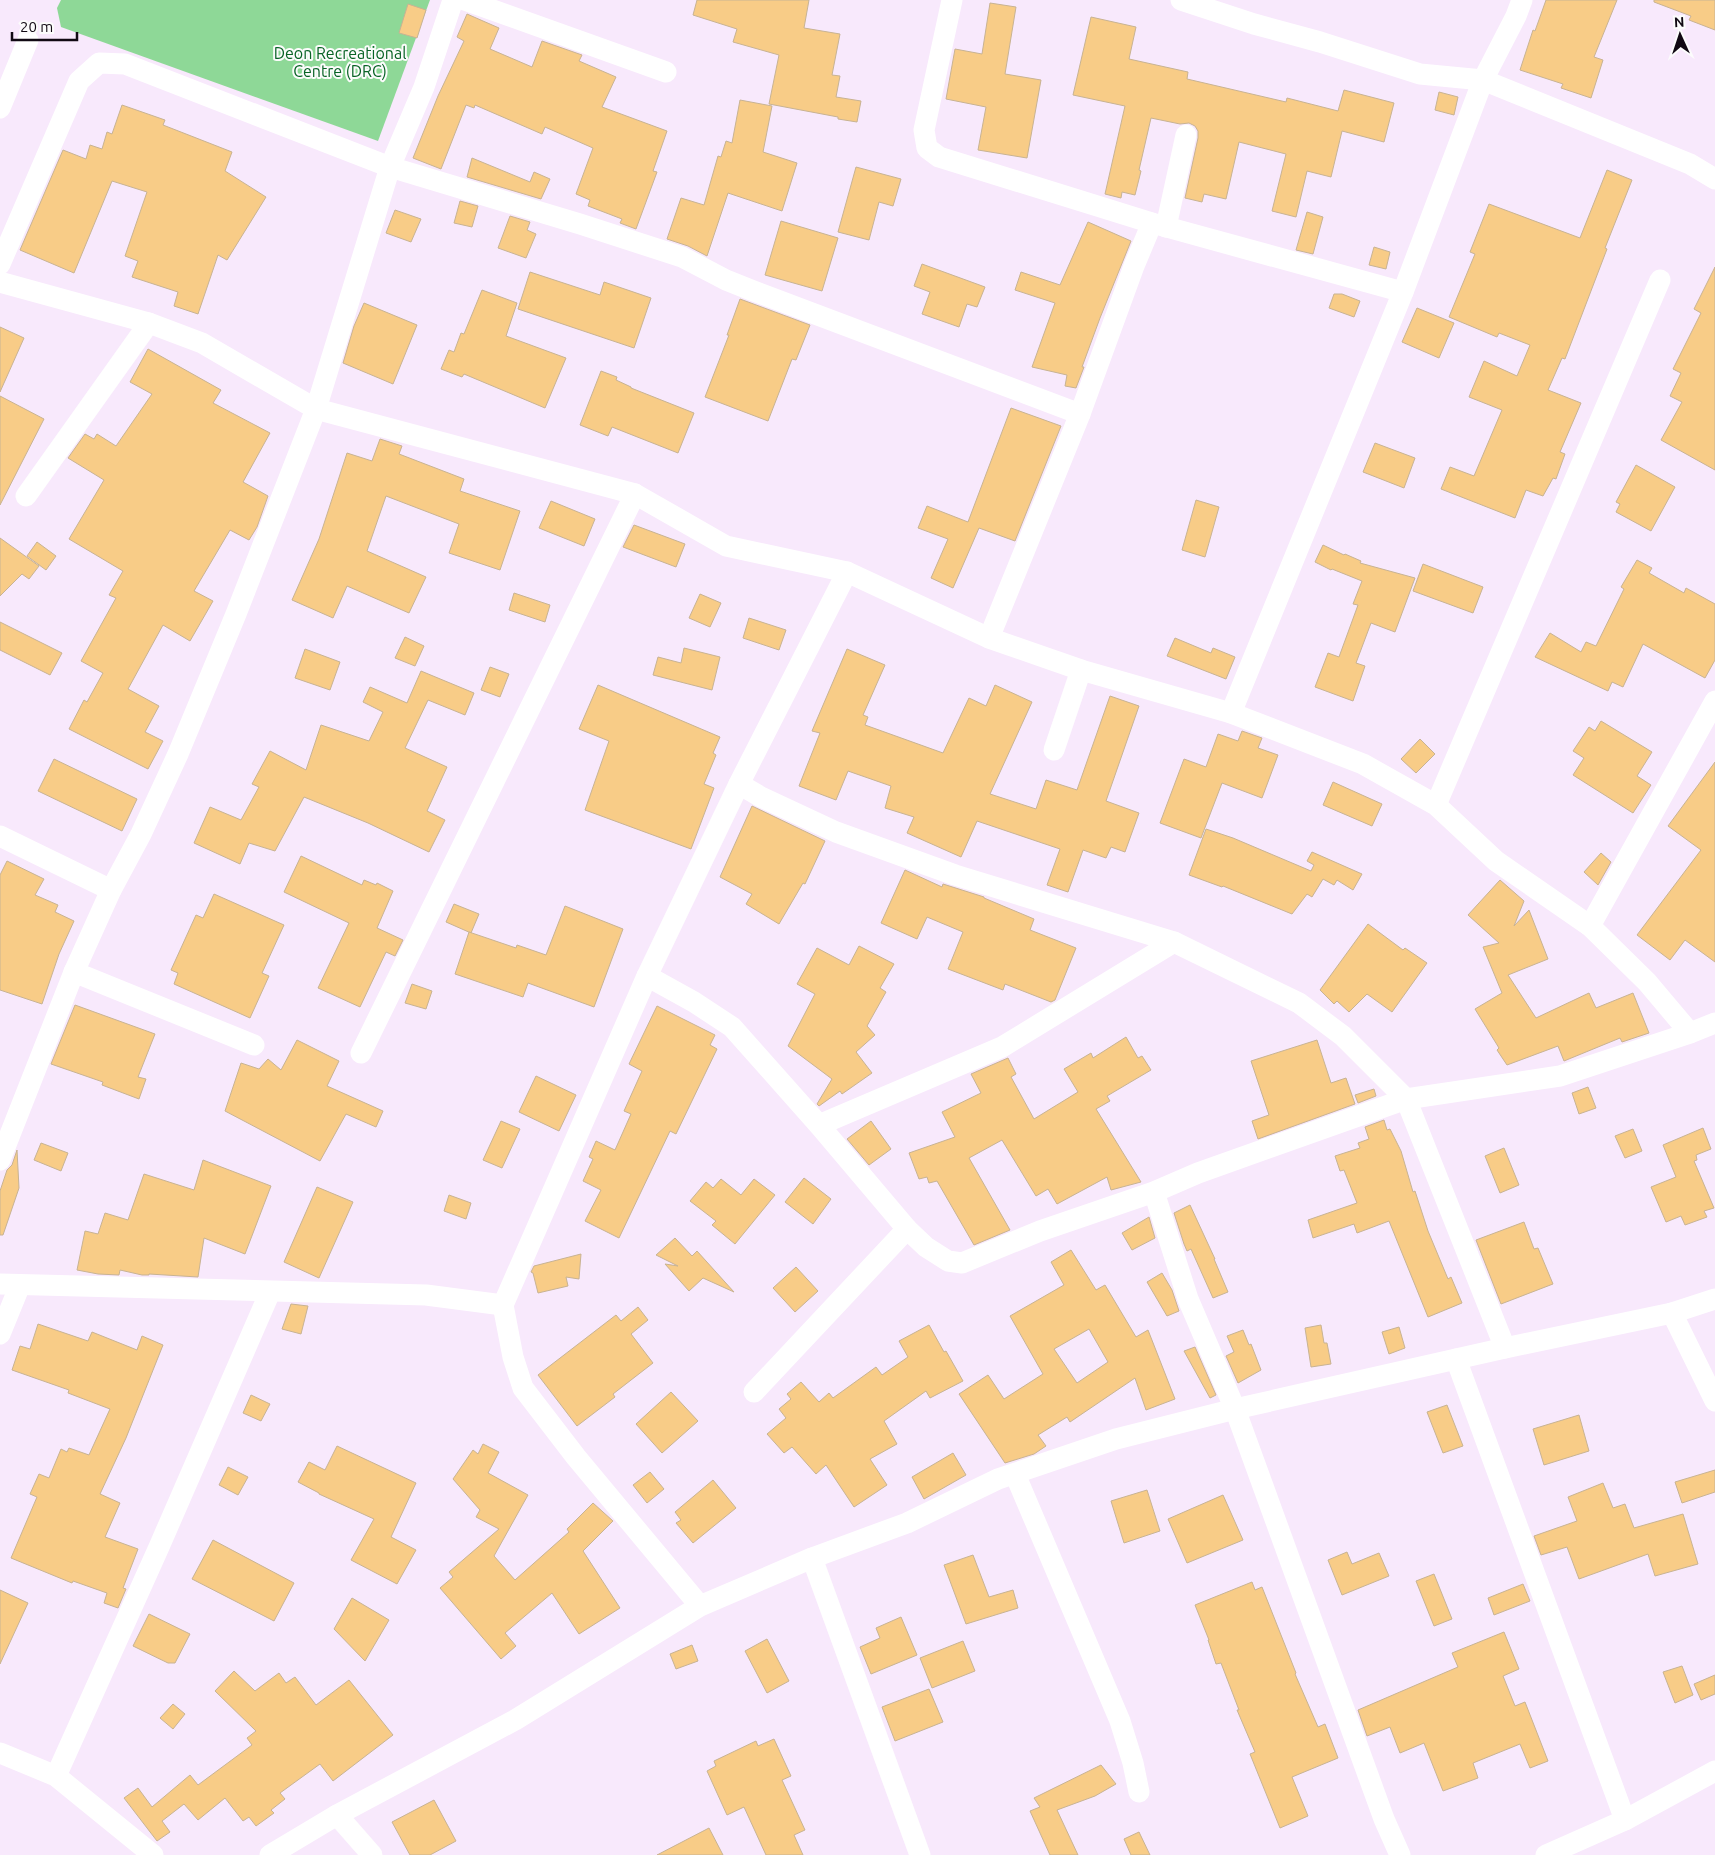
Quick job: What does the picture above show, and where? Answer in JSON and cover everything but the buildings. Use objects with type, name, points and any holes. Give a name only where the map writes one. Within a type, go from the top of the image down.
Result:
[{"type":"street","points":[[0,1160],[74,972],[111,890],[141,834],[178,754],[236,614],[316,409],[390,167],[424,87],[453,0]]},
{"type":"street","points":[[465,0],[666,72]]},
{"type":"street","points":[[952,0],[924,130],[927,148],[938,157],[1159,225],[1403,292]]},
{"type":"street","points":[[1181,0],[1420,74],[1483,80],[1690,164],[1715,179]]},
{"type":"street","points":[[1231,713],[1403,292],[1483,80],[1516,16],[1522,0]]},
{"type":"street","points":[[0,108],[28,40]]},
{"type":"street","points":[[0,264],[79,80],[99,63],[125,64],[390,167],[682,257],[726,280],[751,290],[1080,414]]},
{"type":"street","points":[[989,638],[1080,414],[1134,266],[1159,225],[1186,136]]},
{"type":"street","points":[[1436,805],[1660,280]]},
{"type":"street","points":[[0,282],[149,323],[202,343],[316,409],[634,494],[726,546],[847,572],[989,638],[1081,670],[1231,713],[1363,764],[1436,805],[1496,860],[1590,926],[1647,982],[1690,1033]]},
{"type":"street","points":[[26,496],[149,323]]},
{"type":"street","points":[[361,1053],[634,494]]},
{"type":"street","points":[[700,1606],[576,1457],[523,1388],[513,1357],[504,1305],[647,976],[739,784],[847,572]]},
{"type":"street","points":[[1054,750],[1081,670]]},
{"type":"street","points":[[1590,926],[1712,712]]},
{"type":"street","points":[[739,784],[761,797],[836,832],[955,874],[1174,942],[1299,1003],[1343,1036],[1406,1099],[1505,1348]]},
{"type":"street","points":[[0,836],[111,890]]},
{"type":"street","points":[[819,1125],[1002,1047],[1174,942]]},
{"type":"street","points":[[74,972],[254,1045]]},
{"type":"street","points":[[647,976],[694,1002],[732,1028],[819,1125],[907,1229],[926,1247],[948,1261],[962,1263],[1040,1231],[1154,1192],[1198,1174],[1406,1099],[1560,1076],[1715,1023]]},
{"type":"street","points":[[1154,1192],[1188,1300],[1235,1409],[1384,1819],[1400,1855]]},
{"type":"street","points":[[754,1392],[907,1229]]},
{"type":"street","points":[[0,1334],[10,1284],[426,1295],[504,1305]]},
{"type":"street","points":[[56,1776],[159,1547],[270,1292]]},
{"type":"street","points":[[270,1855],[337,1815],[515,1720],[700,1606],[812,1558],[907,1523],[998,1480],[1116,1439],[1235,1409],[1505,1348],[1672,1313],[1715,1299]]},
{"type":"street","points":[[1672,1313],[1715,1401]]},
{"type":"street","points":[[1456,1359],[1625,1820]]},
{"type":"street","points":[[1016,1474],[1120,1721],[1140,1792]]},
{"type":"street","points":[[812,1558],[920,1855]]},
{"type":"street","points":[[0,1753],[56,1776],[153,1855]]},
{"type":"street","points":[[1546,1855],[1625,1820],[1715,1771]]},
{"type":"street","points":[[337,1815],[372,1855]]},
{"type":"green space","name":"Deon Recreational Centre (DRC)","points":[[61,0],[430,0],[378,141],[61,27],[57,8]]}]
